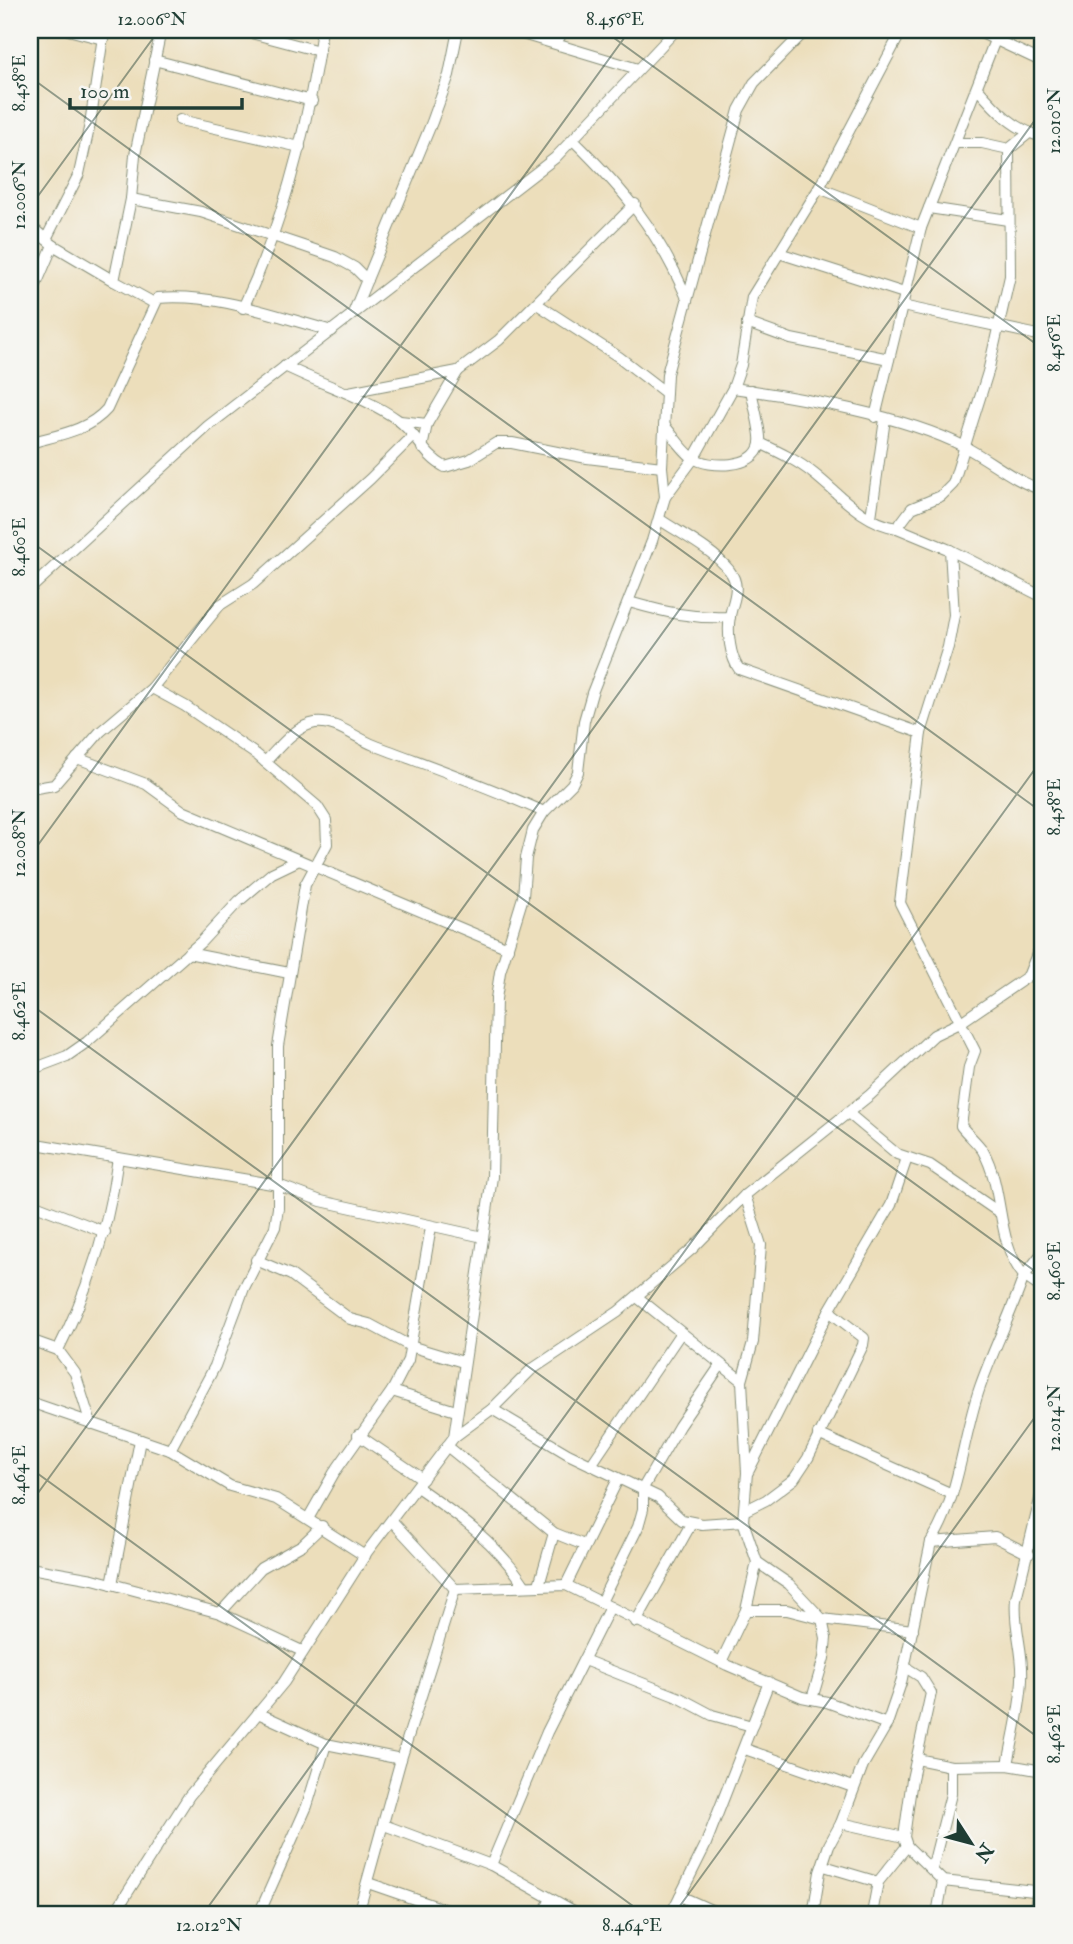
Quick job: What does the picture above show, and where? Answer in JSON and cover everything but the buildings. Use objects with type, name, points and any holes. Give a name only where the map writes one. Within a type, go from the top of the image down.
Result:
[{"type":"street","points":[[30,299],[34,279],[79,174],[103,34],[68,30]]},
{"type":"street","points":[[114,281],[131,199],[135,155],[162,30]]},
{"type":"street","points":[[240,30],[319,51]]},
{"type":"street","points":[[243,308],[271,236],[300,147],[312,101],[322,30]]},
{"type":"street","points":[[353,314],[441,98],[449,75],[458,30]]},
{"type":"street","points":[[509,30],[638,69]]},
{"type":"street","points":[[556,43],[564,30]]},
{"type":"street","points":[[30,589],[208,426],[521,187],[574,141],[676,30]]},
{"type":"street","points":[[451,1442],[493,1154],[496,999],[523,897],[529,844],[544,812],[572,784],[578,772],[584,721],[659,519],[665,497],[662,467],[666,393],[687,297],[739,110],[754,83],[806,30]]},
{"type":"street","points":[[665,497],[694,458],[733,388],[741,365],[752,297],[819,188],[902,30]]},
{"type":"street","points":[[975,30],[1043,62]]},
{"type":"street","points":[[871,517],[880,418],[890,359],[921,228],[999,30]]},
{"type":"street","points":[[154,60],[312,101]]},
{"type":"street","points":[[977,88],[1005,118],[1029,134],[1043,137]]},
{"type":"street","points":[[180,120],[300,147]]},
{"type":"street","points":[[956,142],[982,143],[1009,149],[1029,134]]},
{"type":"street","points":[[574,141],[635,204],[660,242],[687,297]]},
{"type":"street","points":[[897,528],[912,508],[941,496],[953,484],[961,465],[964,446],[1001,325],[1010,276],[1009,149]]},
{"type":"street","points":[[819,188],[921,228]]},
{"type":"street","points":[[131,199],[201,212],[335,257],[355,268],[367,280]]},
{"type":"street","points":[[422,448],[427,424],[458,371],[499,340],[635,204]]},
{"type":"street","points":[[929,208],[1008,220]]},
{"type":"street","points":[[30,226],[49,242],[154,303]]},
{"type":"street","points":[[779,253],[904,293]]},
{"type":"street","points":[[30,443],[84,427],[99,418],[107,409],[158,298],[195,297],[332,331]]},
{"type":"street","points":[[537,304],[619,357],[666,393]]},
{"type":"street","points":[[902,306],[1043,335]]},
{"type":"street","points":[[747,323],[791,339],[890,359]]},
{"type":"street","points":[[285,366],[318,383],[349,392],[400,421],[427,424]]},
{"type":"street","points":[[349,392],[458,371]]},
{"type":"street","points":[[733,388],[880,418],[964,446],[1026,485],[1043,490]]},
{"type":"street","points":[[664,425],[694,458],[722,466],[755,453],[760,443],[751,390]]},
{"type":"street","points":[[400,421],[422,448],[444,467],[470,460],[496,443],[512,443],[587,458],[662,467]]},
{"type":"street","points":[[30,789],[54,785],[100,732],[152,688],[220,606],[253,584],[370,479],[412,437]]},
{"type":"street","points":[[760,443],[803,466],[831,491],[871,517],[950,550],[1043,597]]},
{"type":"street","points":[[659,519],[704,549],[729,570],[737,586],[736,603],[730,617],[732,654],[739,669],[849,710],[921,733]]},
{"type":"street","points":[[950,550],[954,615],[948,647],[921,733],[900,903],[975,1051],[969,1067],[961,1126],[983,1152],[1008,1246],[1016,1266],[1024,1276],[1043,1289]]},
{"type":"street","points":[[629,602],[673,615],[698,618],[730,617]]},
{"type":"street","points":[[152,688],[185,706],[265,762],[317,806],[326,820],[327,844],[304,885],[278,1046],[278,1185],[275,1227],[256,1261],[215,1366],[170,1450]]},
{"type":"street","points":[[265,762],[299,730],[313,723],[328,723],[373,745],[459,775],[544,812]]},
{"type":"street","points":[[77,758],[146,784],[183,811],[508,948]]},
{"type":"street","points":[[30,1070],[77,1049],[188,953],[239,901],[272,873],[299,860]]},
{"type":"street","points":[[1029,974],[1043,939]]},
{"type":"street","points":[[188,953],[289,973]]},
{"type":"street","points":[[114,1914],[189,1796],[284,1682],[365,1556],[451,1442],[492,1409],[531,1370],[580,1340],[637,1297],[692,1249],[745,1195],[848,1113],[934,1035],[961,1022],[1043,966]]},
{"type":"street","points":[[848,1113],[866,1131],[907,1158],[930,1165],[1000,1213]]},
{"type":"street","points":[[30,1143],[278,1185],[321,1201],[482,1237]]},
{"type":"street","points":[[58,1350],[77,1313],[105,1233],[118,1158]]},
{"type":"street","points":[[747,1472],[829,1311],[891,1205],[907,1158]]},
{"type":"street","points":[[721,1662],[746,1609],[757,1562],[744,1516],[747,1472],[742,1381],[757,1316],[761,1245],[745,1195]]},
{"type":"street","points":[[30,1203],[105,1233]]},
{"type":"street","points":[[309,1517],[358,1435],[392,1391],[408,1360],[431,1227]]},
{"type":"street","points":[[813,1914],[830,1845],[841,1823],[853,1787],[887,1724],[914,1630],[931,1542],[942,1524],[952,1494],[980,1387],[1024,1276],[1043,1252]]},
{"type":"street","points":[[256,1261],[292,1275],[350,1319],[369,1324],[410,1346],[463,1362]]},
{"type":"street","points":[[637,1297],[742,1381]]},
{"type":"street","points":[[492,1409],[528,1432],[591,1465],[643,1488],[668,1503],[682,1520],[691,1524],[744,1516],[794,1479],[864,1341],[862,1336],[829,1311]]},
{"type":"street","points":[[591,1465],[681,1334]]},
{"type":"street","points":[[30,1340],[58,1350],[75,1373],[90,1424]]},
{"type":"street","points":[[491,1864],[536,1756],[584,1660],[638,1527],[643,1509],[643,1488],[679,1426],[720,1366]]},
{"type":"street","points":[[392,1391],[456,1411]]},
{"type":"street","points":[[30,1402],[170,1450],[230,1486],[276,1499],[309,1517],[365,1556]]},
{"type":"street","points":[[818,1434],[952,1494]]},
{"type":"street","points":[[358,1435],[481,1533],[508,1561],[525,1586]]},
{"type":"street","points":[[112,1584],[139,1440]]},
{"type":"street","points":[[451,1442],[554,1533],[584,1545]]},
{"type":"street","points":[[566,1585],[618,1479]]},
{"type":"street","points":[[1008,1765],[1022,1680],[1021,1638],[1015,1607],[1043,1487]]},
{"type":"street","points":[[392,1521],[456,1589],[566,1585],[721,1662],[812,1699],[887,1724]]},
{"type":"street","points":[[636,1622],[691,1524]]},
{"type":"street","points":[[220,1613],[261,1568],[302,1545],[322,1526]]},
{"type":"street","points":[[539,1586],[554,1533]]},
{"type":"street","points":[[931,1542],[996,1537],[1029,1554]]},
{"type":"street","points":[[757,1562],[789,1584],[822,1619],[826,1638],[824,1658],[812,1699]]},
{"type":"street","points":[[30,1568],[112,1584],[220,1613],[302,1651]]},
{"type":"street","points":[[358,1914],[401,1759],[456,1589]]},
{"type":"street","points":[[746,1609],[787,1609],[822,1619],[914,1630]]},
{"type":"street","points":[[584,1660],[680,1698],[712,1716],[752,1726]]},
{"type":"street","points":[[872,1914],[878,1882],[905,1841],[917,1759],[931,1693],[921,1677],[905,1667]]},
{"type":"street","points":[[671,1914],[705,1846],[769,1682]]},
{"type":"street","points":[[258,1713],[326,1744],[401,1759]]},
{"type":"street","points":[[259,1914],[307,1806],[326,1744]]},
{"type":"street","points":[[745,1749],[853,1787]]},
{"type":"street","points":[[917,1759],[951,1766],[1008,1765],[1043,1771]]},
{"type":"street","points":[[932,1869],[951,1794],[951,1766]]},
{"type":"street","points":[[841,1823],[905,1841],[943,1881],[1041,1891],[1034,1914]]},
{"type":"street","points":[[384,1825],[491,1864],[579,1914]]},
{"type":"street","points":[[824,1866],[878,1882]]},
{"type":"street","points":[[937,1914],[943,1881]]},
{"type":"street","points":[[368,1882],[458,1914]]},
{"type":"street","points":[[680,1896],[720,1914]]},
{"type":"street","points":[[543,1914],[551,1899]]}]
